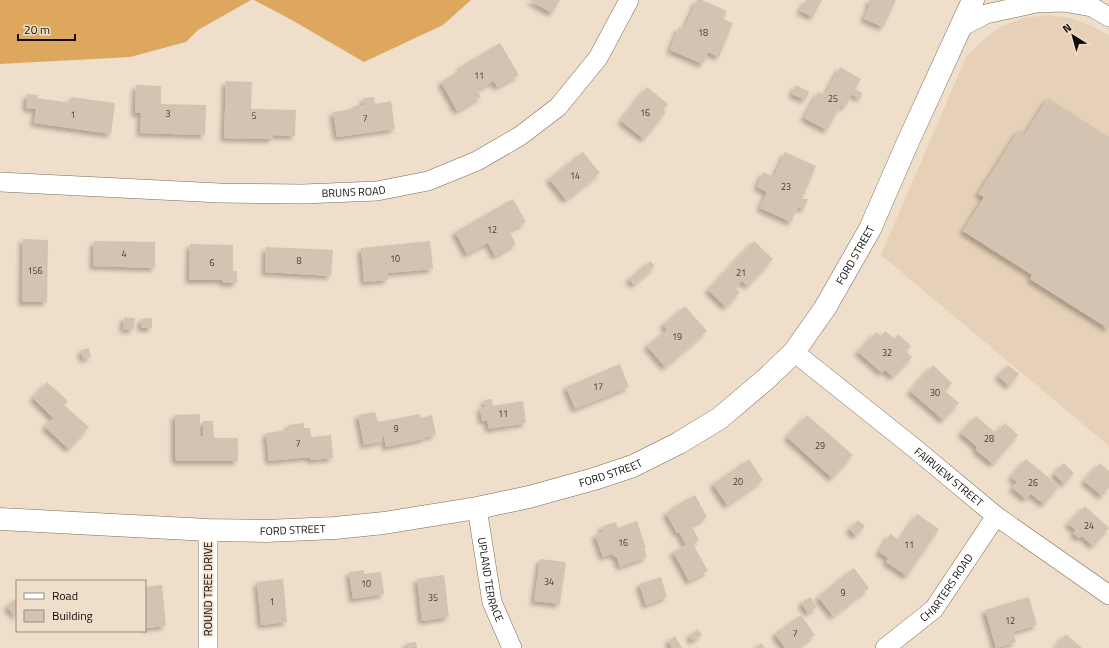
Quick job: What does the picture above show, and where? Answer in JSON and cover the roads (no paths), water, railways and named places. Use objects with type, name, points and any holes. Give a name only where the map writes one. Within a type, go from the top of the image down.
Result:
[{"type":"street","name":"BRUNS ROAD","points":[[0,182],[220,192],[303,194],[377,191],[428,181],[483,158],[520,136],[558,107],[598,58],[629,0]]},
{"type":"street","name":"FORD STREET","points":[[0,519],[208,530],[266,531],[335,528],[384,523],[476,508],[529,497],[594,479],[633,466],[679,443],[720,418],[766,379],[794,352],[825,308],[870,229],[973,0]]},
{"type":"street","points":[[961,27],[986,14],[1036,3],[1062,2],[1088,4],[1109,17]]},
{"type":"street","name":"FAIRVIEW STREET","points":[[794,352],[913,447],[996,516],[1109,595]]},
{"type":"street","name":"UPLAND TERRACE","points":[[476,508],[492,602],[512,648]]},
{"type":"street","name":"CHARTERS ROAD","points":[[886,648],[934,609],[996,516]]},
{"type":"street","name":"ROUND TREE DRIVE","points":[[208,530],[208,648]]}]
